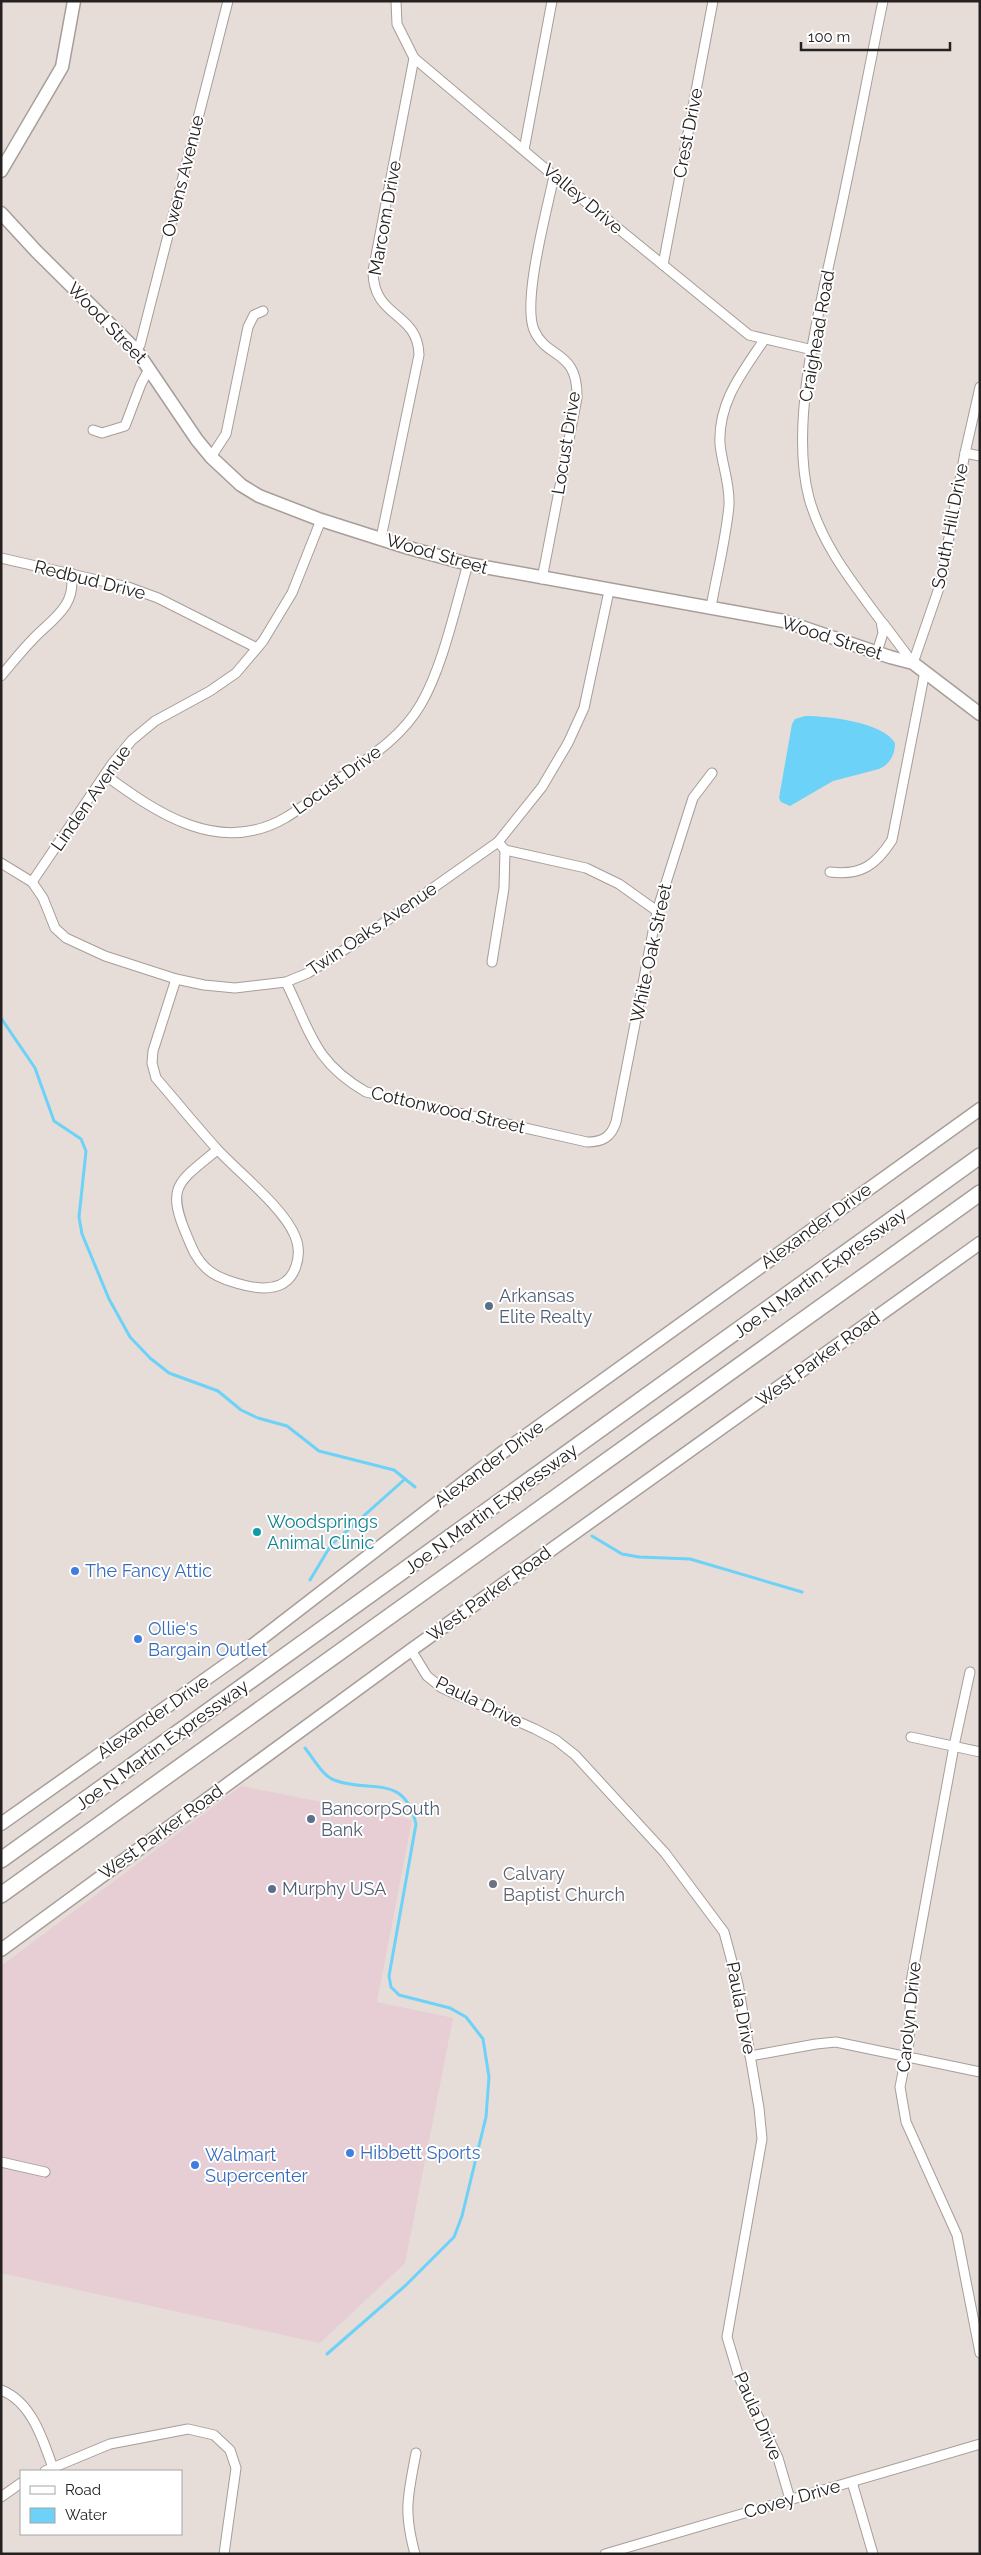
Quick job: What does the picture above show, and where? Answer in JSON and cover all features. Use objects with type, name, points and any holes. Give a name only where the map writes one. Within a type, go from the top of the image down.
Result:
[{"type":"highway","name":"Joe N Martin Expressway","points":[[1,1860],[980,1156]]},
{"type":"highway","name":"Joe N Martin Expressway","points":[[1,1895],[980,1193]]},
{"type":"street","points":[[1,171],[62,67],[74,1]]},
{"type":"street","name":"Owens Avenue","points":[[136,350],[142,335],[228,1]]},
{"type":"street","name":"Valley Drive","points":[[396,1],[397,24],[414,58],[554,176],[749,335],[813,350]]},
{"type":"street","points":[[524,150],[552,1]]},
{"type":"street","name":"Crest Drive","points":[[663,265],[714,1]]},
{"type":"street","name":"Craighead Road","points":[[883,1],[813,350],[804,428],[804,468],[809,498],[831,551],[913,663]]},
{"type":"street","name":"Marcom Drive","points":[[381,538],[418,355],[418,345],[412,328],[388,310],[377,296],[373,271],[414,58]]},
{"type":"street","name":"Locust Drive","points":[[542,579],[577,398],[577,388],[572,370],[563,358],[544,344],[535,333],[531,321],[530,307],[539,246],[554,176]]},
{"type":"street","name":"Wood Street","points":[[1,212],[38,252],[136,350],[197,440],[212,457],[241,485],[259,496],[321,520],[409,548],[468,564],[542,579],[784,621],[913,663],[980,714]]},
{"type":"street","points":[[212,457],[226,434],[248,327],[254,315],[263,311]]},
{"type":"street","points":[[711,607],[729,505],[728,479],[720,445],[722,416],[733,386],[764,340]]},
{"type":"street","points":[[93,430],[102,433],[126,426],[141,384],[149,368]]},
{"type":"street","name":"South Hill Drive","points":[[913,663],[940,585],[965,452],[980,387]]},
{"type":"street","points":[[965,452],[980,456]]},
{"type":"street","name":"Linden Avenue","points":[[32,882],[124,749],[145,728],[175,708],[210,691],[236,672],[257,648],[274,626],[292,593],[321,520]]},
{"type":"street","name":"Redbud Drive","points":[[1,558],[128,586],[158,598],[257,648]]},
{"type":"street","name":"Locust Drive","points":[[105,775],[162,814],[203,830],[225,833],[241,832],[253,830],[285,818],[387,745],[408,723],[420,706],[433,678],[468,564]]},
{"type":"street","points":[[1,676],[32,640],[64,611],[72,589],[71,573]]},
{"type":"street","name":"Twin Oaks Avenue","points":[[1,863],[32,882],[42,898],[55,928],[66,938],[105,956],[176,979],[204,985],[235,988],[286,982],[308,973],[358,942],[498,842],[542,787],[578,722],[588,693],[609,591]]},
{"type":"street","points":[[877,652],[883,633],[881,621]]},
{"type":"street","points":[[830,872],[852,873],[870,865],[883,855],[892,840],[897,824],[925,671]]},
{"type":"street","name":"White Oak Street","points":[[607,1138],[613,1132],[616,1122],[657,911],[693,798],[712,774]]},
{"type":"street","points":[[498,842],[505,850],[586,868],[620,884],[657,911]]},
{"type":"street","points":[[492,962],[504,888],[505,850]]},
{"type":"street","points":[[176,979],[155,1041],[152,1063],[156,1078],[217,1150],[282,1215],[292,1229],[299,1244],[299,1257],[296,1268],[283,1284],[272,1288],[256,1287],[222,1279],[207,1270],[196,1258],[176,1212],[174,1202],[177,1191],[185,1178],[217,1150]]},
{"type":"street","name":"Cottonwood Street","points":[[286,982],[317,1050],[346,1080],[366,1092],[587,1142],[598,1142],[607,1138]]},
{"type":"street","name":"Alexander Drive","points":[[1,1824],[244,1652],[503,1452],[980,1109]]},
{"type":"street","name":"West Parker Road","points":[[1,1950],[411,1650],[980,1243]]},
{"type":"street","name":"Paula Drive","points":[[411,1650],[427,1676],[442,1688],[535,1729],[556,1740],[575,1755],[665,1853],[724,1932],[732,1958],[759,2108],[761,2154],[727,2337],[739,2377],[778,2458],[790,2499]]},
{"type":"street","name":"Carolyn Drive","points":[[970,1672],[954,1746],[911,1982],[909,2042],[900,2087],[902,2109],[906,2122],[957,2234],[980,2353]]},
{"type":"street","points":[[911,1737],[980,1752]]},
{"type":"street","points":[[750,2056],[836,2042],[980,2072]]},
{"type":"street","points":[[1,2162],[44,2172]]},
{"type":"street","points":[[1,2390],[14,2397],[30,2415],[49,2470],[110,2444],[188,2429],[214,2435],[230,2450],[236,2468],[224,2554]]},
{"type":"street","name":"Covey Drive","points":[[605,2554],[980,2444]]},
{"type":"street","points":[[415,2554],[408,2530],[406,2508],[416,2453]]},
{"type":"street","points":[[852,2482],[873,2554]]},
{"type":"street","points":[[1,2497],[20,2484]]},
{"type":"shaded area","points":[[241,1786],[412,1820],[377,2002],[453,2018],[405,2263],[320,2343],[1,2273],[1,1966]]},
{"type":"water","points":[[805,716],[840,719],[867,725],[879,730],[889,736],[895,743],[893,755],[886,765],[879,769],[833,781],[790,806],[781,802],[779,798],[792,724],[795,719]]},
{"type":"waterway","points":[[1,1018],[35,1068],[54,1121],[81,1139],[86,1151],[79,1217],[82,1234],[109,1299],[130,1337],[150,1358],[169,1373],[218,1391],[241,1410],[258,1418],[287,1426],[319,1451],[394,1470],[415,1487]]},
{"type":"waterway","points":[[310,1580],[331,1545],[405,1479]]},
{"type":"waterway","points":[[592,1536],[622,1554],[639,1557],[690,1559],[802,1592]]},
{"type":"waterway","points":[[305,1748],[330,1778],[347,1784],[394,1791],[403,1797],[411,1808],[416,1824],[389,1976],[391,1987],[399,1995],[450,2008],[466,2017],[483,2039],[489,2077],[486,2117],[462,2216],[454,2237],[406,2285],[327,2354]]},
{"type":"place","name":"Arkansas Elite Realty","points":[[489,1306]]},
{"type":"place","name":"Woodsprings Animal Clinic","points":[[257,1532]]},
{"type":"place","name":"The Fancy Attic","points":[[75,1571]]},
{"type":"place","name":"Ollie's Bargain Outlet","points":[[138,1639]]},
{"type":"place","name":"BancorpSouth Bank","points":[[311,1819]]},
{"type":"place","name":"Calvary Baptist Church","points":[[493,1884]]},
{"type":"place","name":"Murphy USA","points":[[272,1889]]},
{"type":"place","name":"Hibbett Sports","points":[[350,2153]]},
{"type":"place","name":"Walmart Supercenter","points":[[195,2165]]}]
